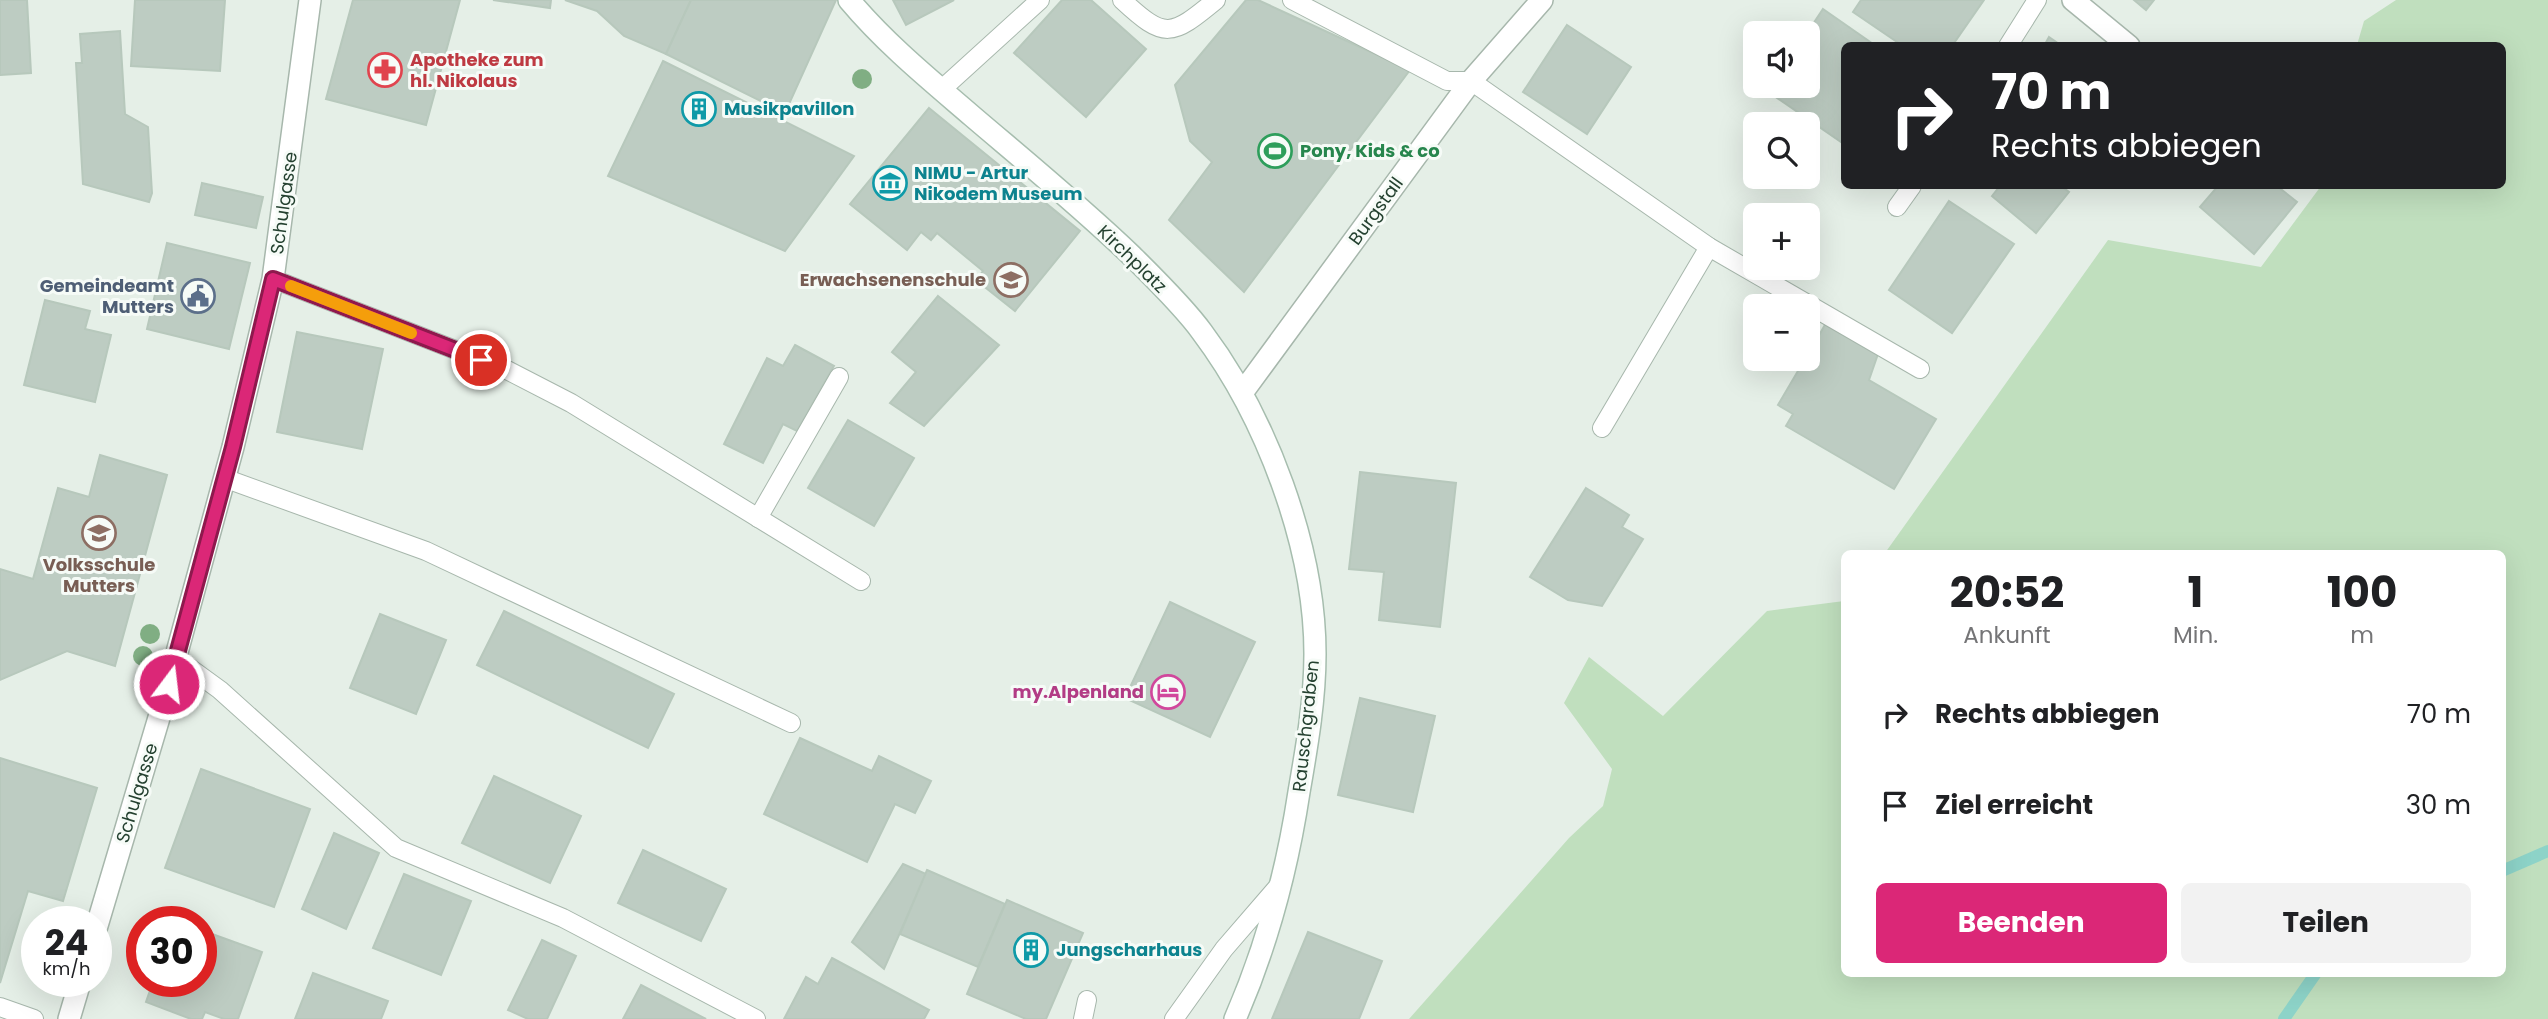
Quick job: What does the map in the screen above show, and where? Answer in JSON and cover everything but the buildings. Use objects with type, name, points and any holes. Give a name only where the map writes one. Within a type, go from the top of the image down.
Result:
[{"type":"street","name":"Schulgasse","points":[[103,906],[176,657],[273,279],[310,0]]},
{"type":"street","name":"Kirchplatz","points":[[849,0],[894,50],[1133,257],[1201,331],[1242,393]]},
{"type":"street","name":"Burgstall","points":[[1242,393],[1471,81],[1542,0]]},
{"type":"street","points":[[2073,0],[2124,42]]},
{"type":"street","name":"Rauschgraben","points":[[1235,1019],[1255,975],[1283,881],[1310,730],[1315,653],[1310,592],[1297,527],[1242,393]]},
{"type":"street","points":[[69,1019],[76,997]]},
{"type":"lane","points":[[941,90],[1040,0]]},
{"type":"lane","points":[[1122,0],[1143,20],[1163,30],[1174,29],[1216,0]]},
{"type":"lane","points":[[1292,0],[1447,81],[1471,81],[1709,247],[1920,369]]},
{"type":"lane","points":[[2011,42],[2037,0]]},
{"type":"lane","points":[[1897,207],[1910,189]]},
{"type":"lane","points":[[1602,428],[1709,247]]},
{"type":"lane","points":[[273,279],[507,370],[570,403],[861,581]]},
{"type":"lane","points":[[758,518],[839,377]]},
{"type":"lane","points":[[224,478],[426,551],[791,723]]},
{"type":"lane","points":[[176,657],[220,690],[396,848],[563,918],[756,1019]]},
{"type":"lane","points":[[1174,1019],[1224,949],[1283,881]]},
{"type":"lane","points":[[1083,1019],[1087,1000]]},
{"type":"lane","points":[[0,1007],[34,1019]]},
{"type":"green space","points":[[2396,0],[2548,0],[2548,1019],[1409,1019],[1569,838],[1603,806],[1612,769],[1564,703],[1589,657],[1663,716],[1767,611],[1841,601],[1841,977],[2506,977],[2506,550],[1887,550],[2108,240],[2261,267],[2319,189],[2506,189],[2506,42],[2358,42],[2364,21]]},
{"type":"waterway","points":[[2506,869],[2548,851]]},
{"type":"waterway","points":[[2284,1019],[2313,977]]},
{"type":"slow traffic","points":[[291,286],[411,333]]},
{"type":"place","name":"Apotheke zum hl. Nikolaus","points":[[385,70]]},
{"type":"place","name":"Musikpavillon","points":[[699,109]]},
{"type":"place","name":"Pony, Kids & co","points":[[1275,151]]},
{"type":"place","name":"NIMU - Artur Nikodem Museum","points":[[890,183]]},
{"type":"place","name":"Erwachsenenschule","points":[[1011,280]]},
{"type":"place","name":"Gemeindeamt Mutters","points":[[198,296]]},
{"type":"place","name":"Volksschule Mutters","points":[[99,533]]},
{"type":"place","name":"my.Alpenland","points":[[1168,692]]},
{"type":"place","name":"Jungscharhaus","points":[[1031,950]]},
{"type":"route","points":[[169,684],[233,447],[273,279],[481,360]]}]
